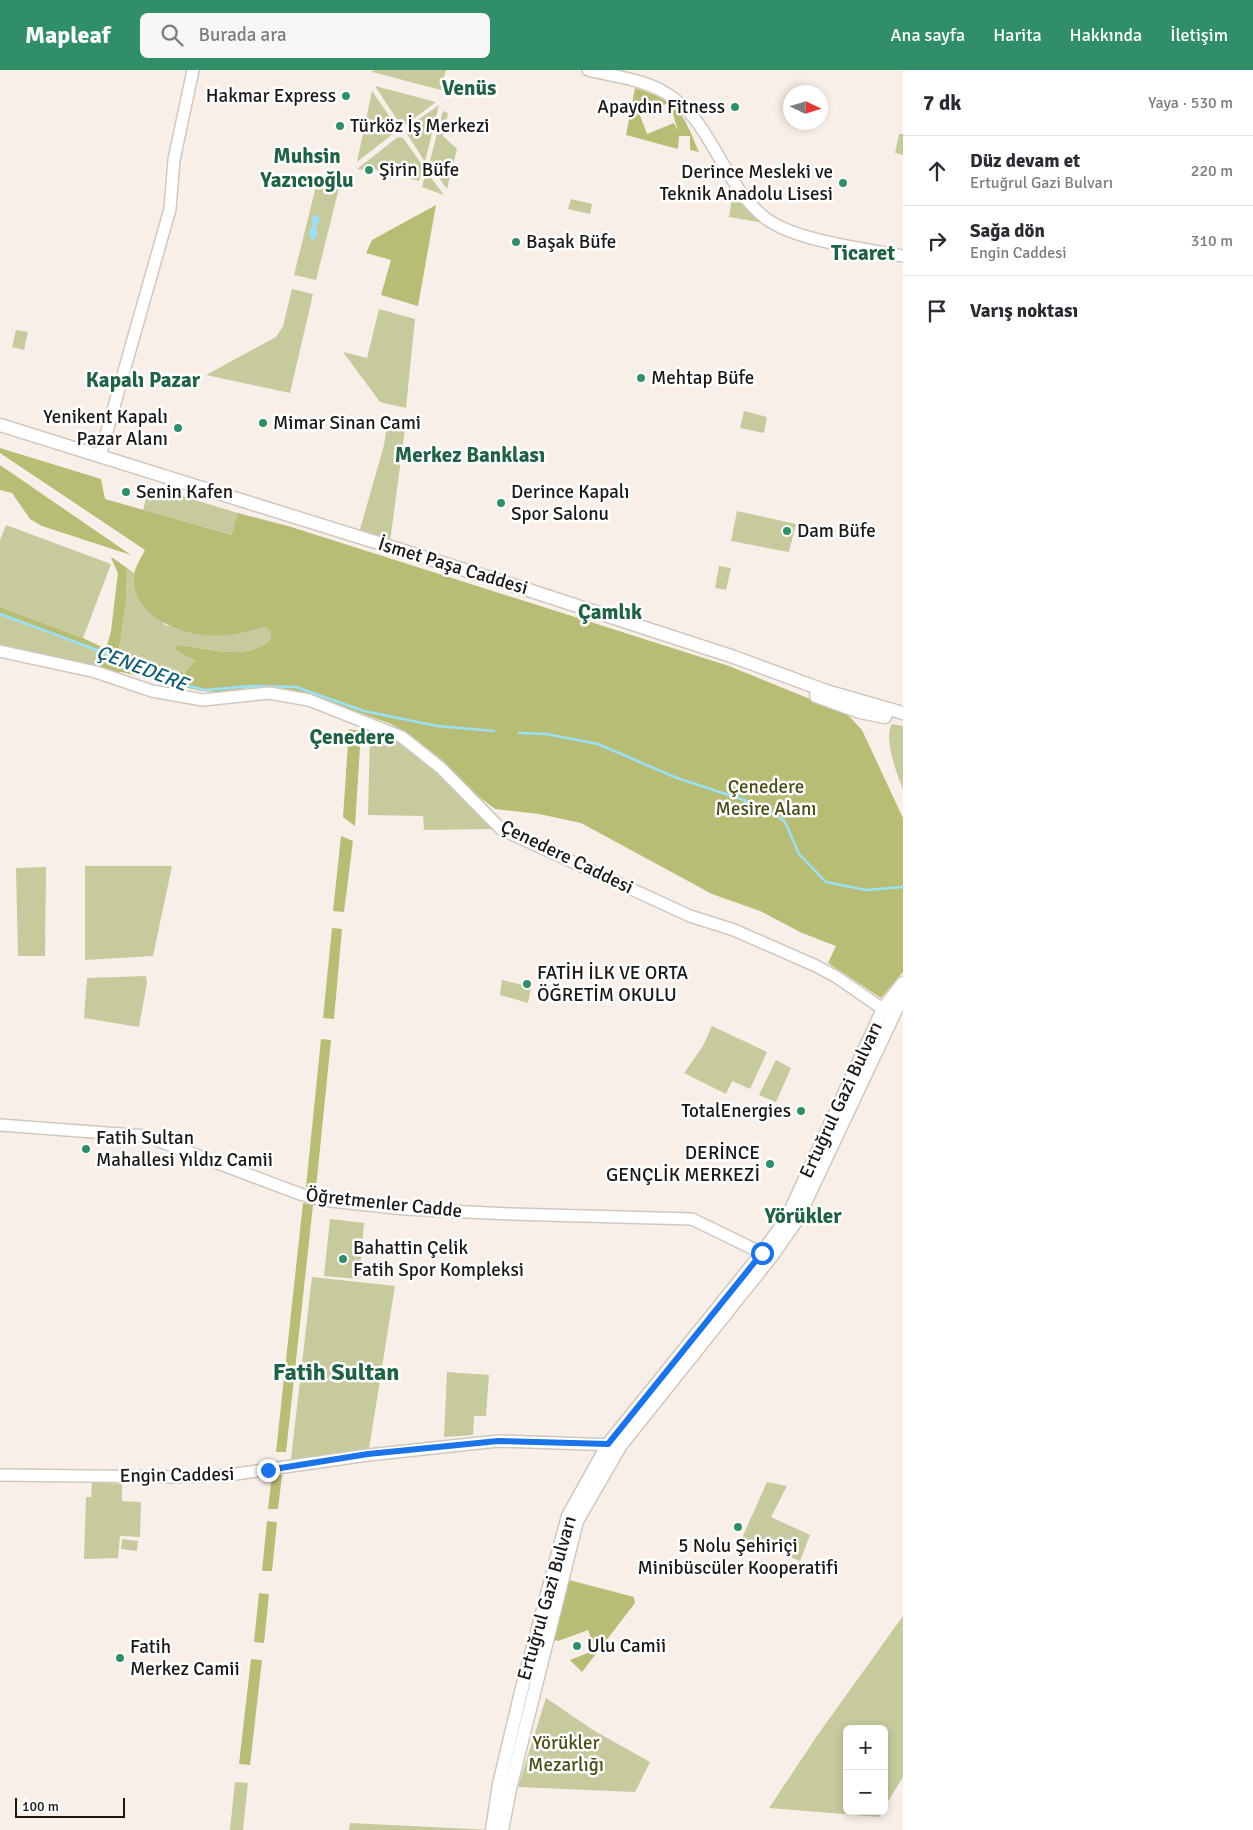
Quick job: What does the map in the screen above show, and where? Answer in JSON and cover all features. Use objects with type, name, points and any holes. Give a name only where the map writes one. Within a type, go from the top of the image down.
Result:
[{"type":"main road","name":"İsmet Paşa Caddesi","points":[[0,425],[513,584],[734,657],[826,691],[903,713]]},
{"type":"main road","name":"İsmet Paşa Caddesi","points":[[0,434],[552,604],[730,663],[860,712],[903,722]]},
{"type":"main road","name":"Ertuğrul Gazi Bulvarı","points":[[502,1830],[510,1789],[577,1521],[621,1445],[766,1255],[787,1218],[884,1009],[903,983]]},
{"type":"main road","name":"Ertuğrul Gazi Bulvarı","points":[[492,1830],[499,1784],[521,1693],[568,1516],[608,1444],[797,1220],[903,995]]},
{"type":"street","points":[[100,456],[170,209],[174,160],[193,70]]},
{"type":"street","points":[[588,70],[649,85],[676,100],[695,119],[738,190],[760,214],[777,225],[809,236],[903,256]]},
{"type":"street","name":"Çenedere Caddesi","points":[[0,651],[96,672],[152,692],[203,700],[269,693],[309,700],[402,737],[441,768],[501,829],[690,916],[734,930],[814,966],[835,976],[884,1009]]},
{"type":"street","name":"Öğretmenler Cadde","points":[[0,1125],[146,1136],[300,1194],[321,1200],[406,1208],[512,1214],[692,1219],[766,1255]]},
{"type":"street","name":"Engin Caddesi","points":[[0,1475],[176,1477],[230,1475],[368,1454],[498,1441],[621,1445]]},
{"type":"green space","points":[[373,70],[446,70],[441,90],[372,72]]},
{"type":"green space","points":[[375,86],[436,102],[405,125],[400,124]]},
{"type":"green space","points":[[635,88],[661,98],[677,110],[683,117],[699,152],[690,150],[690,136],[679,136],[678,149],[626,135]],"holes":[[[666,104],[670,111],[672,110],[678,131],[674,123],[647,134],[640,115]]]},
{"type":"green space","points":[[372,91],[396,126],[394,133],[357,162]]},
{"type":"green space","points":[[439,105],[425,162],[407,134],[408,127]]},
{"type":"green space","points":[[443,111],[448,113],[443,136],[457,149],[447,189],[429,164]]},
{"type":"green space","points":[[899,134],[903,134],[903,155],[895,153]]},
{"type":"green space","points":[[398,137],[403,138],[423,166],[419,181],[365,167],[364,170],[357,169]]},
{"type":"green space","points":[[426,171],[444,195],[422,187]]},
{"type":"green space","points":[[319,174],[341,180],[316,280],[294,275]]},
{"type":"green space","points":[[734,196],[764,223],[729,217],[732,197]]},
{"type":"green space","points":[[571,199],[592,204],[590,214],[568,209]]},
{"type":"green space","points":[[436,205],[418,306],[381,295],[391,260],[366,253],[372,240]]},
{"type":"green space","points":[[292,289],[313,294],[290,393],[206,375],[276,337],[283,326]]},
{"type":"green space","points":[[379,309],[415,319],[406,408],[380,402],[343,352],[367,358]]},
{"type":"green space","points":[[16,330],[28,332],[24,350],[12,347]]},
{"type":"green space","points":[[744,411],[767,417],[764,433],[740,428]]},
{"type":"green space","points":[[388,419],[406,421],[390,542],[359,533],[384,445]]},
{"type":"green space","name":"Çenedere Mesire Alanı","points":[[0,448],[101,479],[105,499],[232,535],[238,513],[288,526],[729,666],[847,714],[862,730],[903,818],[903,972],[881,998],[828,963],[836,946],[802,933],[760,911],[712,894],[581,823],[539,814],[495,809],[474,793],[442,760],[410,735],[391,724],[315,697],[285,689],[262,686],[219,692],[201,691],[121,672],[96,672],[104,653],[0,614],[0,607],[83,638],[106,649],[111,631],[118,573],[111,558],[113,558],[127,568],[126,603],[119,649],[185,673],[195,661],[176,650],[176,646],[239,652],[261,646],[270,640],[271,632],[266,627],[238,634],[197,634],[166,624],[142,604],[136,591],[134,575],[145,550],[0,453]]},
{"type":"green space","points":[[0,465],[131,555],[42,526],[30,519],[12,493],[0,490]]},
{"type":"green space","points":[[149,486],[238,513],[233,535],[143,510]]},
{"type":"green space","points":[[737,511],[796,524],[789,552],[731,541]]},
{"type":"green space","points":[[6,525],[111,564],[83,638],[0,607],[0,540]]},
{"type":"green space","points":[[719,566],[731,568],[726,590],[715,588]]},
{"type":"green space","points":[[127,568],[134,573],[135,587],[165,625],[214,635],[266,626],[271,631],[270,640],[261,646],[239,652],[177,646],[189,658],[195,661],[186,673],[119,649],[126,603]]},
{"type":"green space","points":[[0,614],[105,653],[96,672],[0,651]]},
{"type":"green space","points":[[892,724],[903,726],[903,789],[890,746],[889,737]]},
{"type":"green space","points":[[349,729],[361,731],[355,826],[343,817]]},
{"type":"green space","points":[[370,731],[400,743],[429,764],[492,829],[424,830],[423,816],[368,815]]},
{"type":"green space","points":[[341,836],[353,841],[344,912],[333,911]]},
{"type":"green space","points":[[85,866],[172,866],[153,956],[85,960]]},
{"type":"green space","points":[[46,867],[45,956],[18,956],[16,868]]},
{"type":"green space","points":[[332,928],[342,929],[334,1019],[323,1018]]},
{"type":"green space","points":[[146,976],[147,983],[139,1027],[84,1018],[87,978]]},
{"type":"green space","points":[[502,980],[531,987],[528,1003],[500,995]]},
{"type":"green space","points":[[712,1026],[767,1052],[750,1089],[732,1081],[726,1094],[684,1073],[703,1046]]},
{"type":"green space","points":[[321,1039],[331,1040],[316,1188],[306,1187]]},
{"type":"green space","points":[[776,1060],[791,1068],[776,1102],[759,1095]]},
{"type":"green space","points":[[303,1203],[313,1205],[286,1452],[276,1452]]},
{"type":"green space","name":"Bahattin Çelik Fatih Spor Kompleksi","points":[[330,1219],[364,1223],[359,1279],[324,1276]]},
{"type":"green space","points":[[312,1277],[395,1286],[368,1455],[290,1467]]},
{"type":"green space","points":[[447,1372],[489,1375],[486,1416],[474,1416],[473,1435],[444,1437]]},
{"type":"green space","points":[[272,1474],[282,1475],[278,1509],[268,1509]]},
{"type":"green space","points":[[92,1482],[122,1484],[122,1501],[141,1502],[140,1537],[120,1536],[118,1558],[84,1559],[86,1497],[91,1497]]},
{"type":"green space","points":[[767,1482],[787,1486],[771,1517],[810,1535],[800,1561],[742,1538]]},
{"type":"green space","points":[[267,1521],[277,1522],[272,1571],[262,1571]]},
{"type":"green space","points":[[122,1539],[138,1541],[137,1551],[121,1549]]},
{"type":"green space","points":[[569,1580],[634,1597],[635,1603],[582,1672],[570,1660],[595,1650],[588,1630],[558,1641],[550,1639],[565,1583]]},
{"type":"green space","points":[[259,1593],[269,1594],[264,1643],[254,1642]]},
{"type":"green space","points":[[903,1616],[903,1777],[888,1801],[888,1725],[843,1725],[843,1814],[769,1808],[819,1733]]},
{"type":"green space","points":[[251,1659],[262,1660],[250,1765],[239,1764]]},
{"type":"green space","name":"Yörükler Mezarlığı","points":[[546,1698],[593,1730],[650,1762],[635,1792],[518,1787]]},
{"type":"green space","points":[[235,1782],[248,1783],[243,1830],[230,1830]]},
{"type":"green space","points":[[855,1815],[880,1815],[879,1817]]},
{"type":"green space","points":[[350,1823],[492,1830],[349,1830]]},
{"type":"water","points":[[317,213],[320,221],[316,226],[317,235],[312,242],[309,232],[312,226],[312,219]]},
{"type":"waterway","name":"ÇENEDERE","points":[[0,614],[105,653],[161,679],[205,690],[252,686],[296,687],[364,711],[437,726],[494,731]]},
{"type":"waterway","points":[[519,733],[546,734],[598,744],[677,778],[765,807],[785,822],[799,854],[826,882],[866,890],[903,887]]},
{"type":"place","name":"Hakmar Express","points":[[346,96]]},
{"type":"place","name":"Apaydın Fitness","points":[[735,107]]},
{"type":"place","name":"Türköz İş Merkezi","points":[[340,126]]},
{"type":"place","name":"Şirin Büfe","points":[[369,170]]},
{"type":"place","name":"Derince Mesleki ve Teknik Anadolu Lisesi","points":[[843,183]]},
{"type":"place","name":"Başak Büfe","points":[[516,242]]},
{"type":"place","name":"Mehtap Büfe","points":[[641,378]]},
{"type":"place","name":"Mimar Sinan Cami","points":[[263,423]]},
{"type":"place","name":"Yenikent Kapalı Pazar Alanı","points":[[178,428]]},
{"type":"place","name":"Senin Kafen","points":[[126,492]]},
{"type":"place","name":"Derince Kapalı Spor Salonu","points":[[501,503]]},
{"type":"place","name":"Dam Büfe","points":[[787,531]]},
{"type":"place","name":"FATİH İLK VE ORTA ÖĞRETİM OKULU","points":[[527,984]]},
{"type":"place","name":"TotalEnergies","points":[[801,1111]]},
{"type":"place","name":"Fatih Sultan Mahallesi Yıldız Camii","points":[[86,1149]]},
{"type":"place","name":"DERİNCE GENÇLİK MERKEZİ","points":[[770,1164]]},
{"type":"place","name":"Bahattin Çelik Fatih Spor Kompleksi","points":[[343,1259]]},
{"type":"place","name":"5 Nolu Şehiriçi Minibüscüler Kooperatifi","points":[[738,1527]]},
{"type":"place","name":"Ulu Camii","points":[[577,1646]]},
{"type":"place","name":"Fatih Merkez Camii","points":[[120,1658]]},
{"type":"district","name":"Venüs","points":[[469,88]]},
{"type":"district","name":"Muhsin Yazıcıoğlu","points":[[307,168]]},
{"type":"district","name":"Ticaret","points":[[863,253]]},
{"type":"district","name":"Kapalı Pazar","points":[[143,380]]},
{"type":"district","name":"Merkez Banklası","points":[[470,455]]},
{"type":"district","name":"Çamlık","points":[[610,612]]},
{"type":"district","name":"Çenedere","points":[[352,737]]},
{"type":"district","name":"Yörükler","points":[[803,1216]]},
{"type":"district","name":"Fatih Sultan","points":[[336,1372]]},
{"type":"route","points":[[268,1470],[368,1454],[498,1441],[608,1444],[762,1253]]}]
